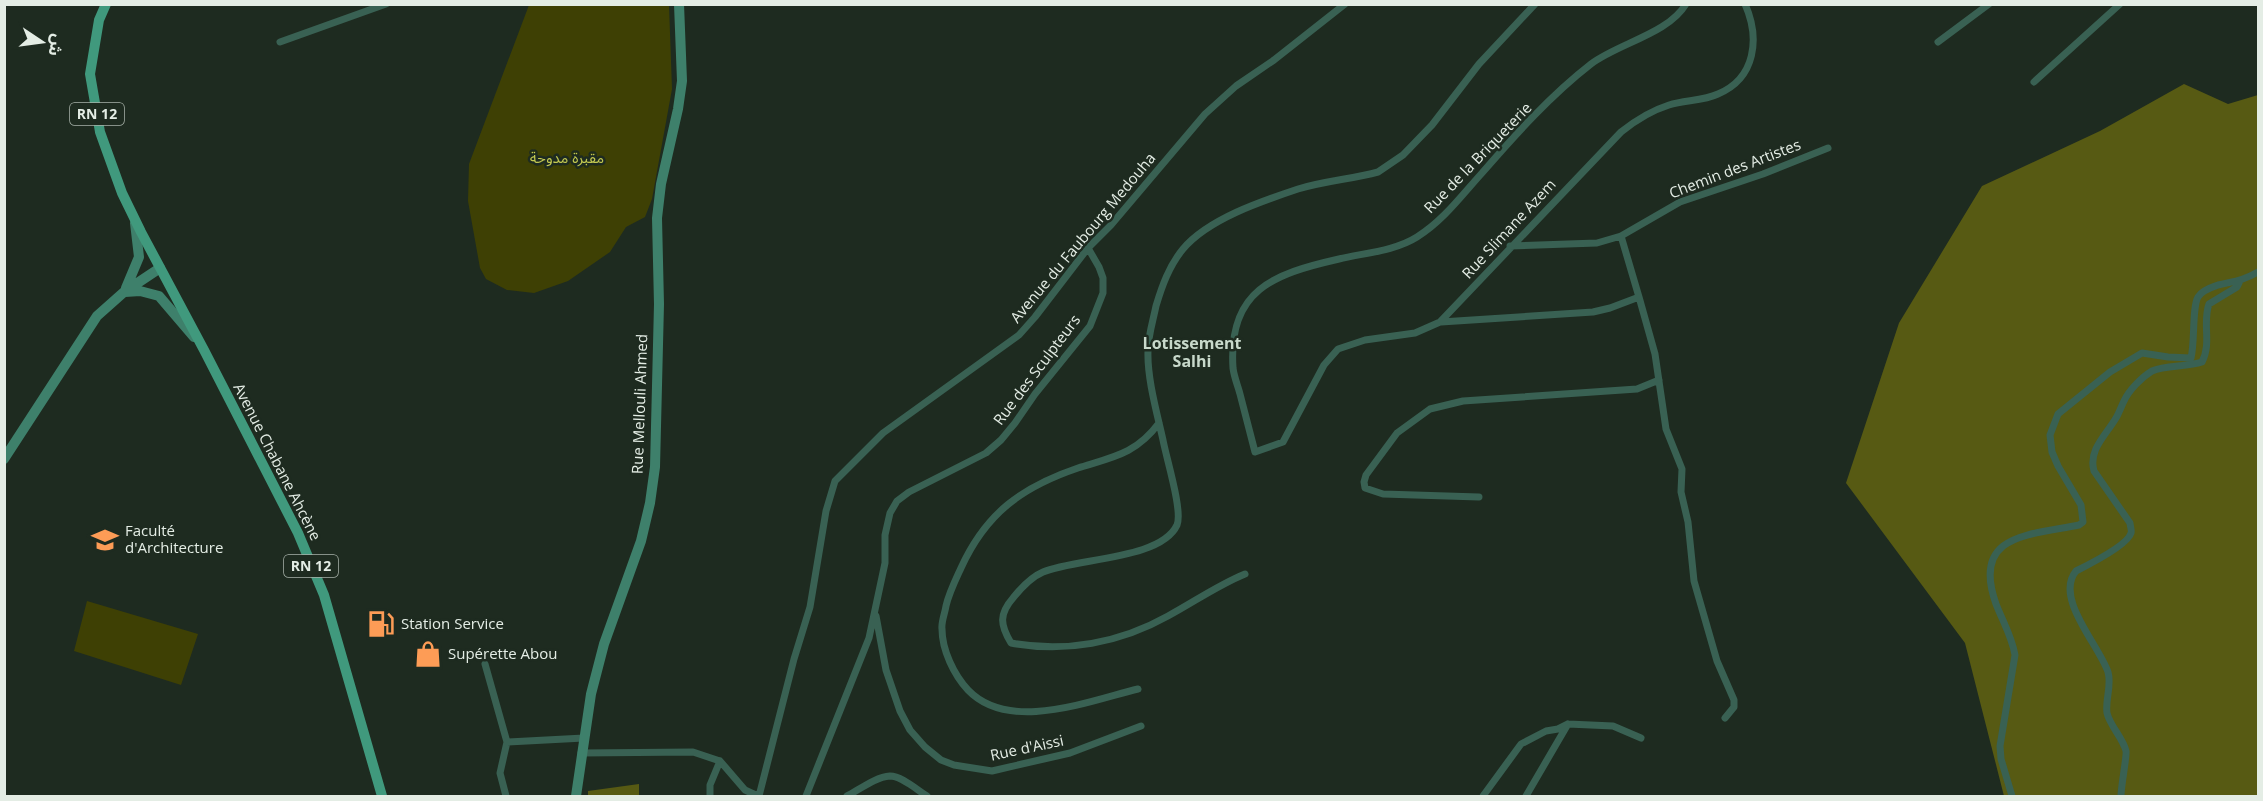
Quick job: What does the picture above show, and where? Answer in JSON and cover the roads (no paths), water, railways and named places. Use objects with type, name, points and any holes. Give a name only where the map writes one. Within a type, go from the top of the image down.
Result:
[{"type":"main road","name":"RN 12","points":[[106,4],[99,20],[90,74],[100,132],[122,193],[204,350]]},
{"type":"main road","name":"Avenue Chabane Ahcène","points":[[204,350],[298,533],[324,596],[382,796]]},
{"type":"street","points":[[280,42],[386,4]]},
{"type":"street","name":"Rue Mellouli Ahmed","points":[[576,796],[591,694],[604,644],[641,541],[655,467],[659,304],[657,218],[661,184],[682,81],[679,4]]},
{"type":"street","name":"Avenue du Faubourg Medouha","points":[[758,796],[810,607],[826,511],[835,481],[883,433],[1019,334],[1035,317],[1088,248],[1111,225],[1205,114],[1236,86],[1274,60],[1345,4]]},
{"type":"street","points":[[1245,574],[1195,599],[1167,617],[1121,637],[1089,645],[1024,645],[1011,643],[1004,632],[1002,622],[1004,608],[1024,585],[1042,572],[1065,565],[1131,553],[1165,537],[1176,526],[1179,512],[1149,364],[1149,337],[1162,285],[1183,249],[1209,227],[1274,198],[1301,188],[1378,172],[1389,167],[1432,125],[1479,64],[1534,4]]},
{"type":"street","name":"Rue de la Briqueterie","points":[[1255,452],[1233,370],[1236,330],[1240,311],[1247,302],[1270,282],[1306,267],[1402,244],[1417,237],[1448,211],[1508,143],[1575,78],[1605,54],[1673,20],[1686,4]]},
{"type":"street","name":"Rue Slimane Azem","points":[[1255,452],[1283,442],[1324,365],[1338,350],[1365,340],[1415,333],[1440,322],[1621,132],[1639,118],[1672,104],[1718,94],[1740,78],[1748,70],[1752,61],[1754,46],[1752,23],[1745,4]]},
{"type":"street","points":[[1938,42],[1989,4]]},
{"type":"street","points":[[2034,82],[2120,4]]},
{"type":"street","name":"Chemin des Artistes","points":[[1510,246],[1597,243],[1621,236],[1680,202],[1763,174],[1828,148]]},
{"type":"street","points":[[124,292],[135,271],[139,257],[135,220]]},
{"type":"street","points":[[1621,236],[1655,354],[1666,429],[1682,469],[1681,492],[1688,522],[1694,581],[1716,661],[1734,700],[1734,707],[1725,718]]},
{"type":"street","name":"Rue des Sculpteurs","points":[[806,796],[869,638],[885,562],[886,525],[890,513],[897,501],[909,492],[986,453],[1001,440],[1090,326],[1103,293],[1103,278],[1100,267],[1088,248]]},
{"type":"street","points":[[4,459],[97,316],[124,292],[160,268]]},
{"type":"street","points":[[2012,796],[2001,759],[2000,746],[2015,656],[2013,642],[1993,595],[1990,563],[1998,549],[2014,538],[2079,525],[2083,522],[2081,505],[2052,452],[2050,435],[2058,414],[2110,372],[2142,353],[2191,358],[2195,341],[2198,297],[2205,290],[2218,285],[2240,282],[2259,272]]},
{"type":"street","points":[[2121,796],[2126,751],[2108,714],[2110,685],[2108,672],[2078,616],[2070,594],[2072,577],[2076,571],[2118,547],[2131,531],[2130,523],[2094,471],[2091,463],[2102,438],[2117,417],[2124,399],[2145,377],[2158,369],[2190,366],[2202,362],[2207,353],[2205,323],[2209,304],[2237,287],[2240,282]]},
{"type":"street","points":[[124,292],[140,291],[159,296],[204,350]]},
{"type":"street","points":[[1440,322],[1593,312],[1639,297]]},
{"type":"street","points":[[1479,497],[1383,494],[1365,488],[1364,482],[1366,475],[1397,433],[1430,409],[1463,401],[1637,389],[1659,380]]},
{"type":"street","points":[[1137,689],[1073,705],[1031,712],[1010,711],[987,706],[962,684],[946,654],[942,628],[948,598],[970,548],[1000,510],[1041,482],[1123,453],[1141,444],[1160,423]]},
{"type":"street","name":"Rue d'Aissi","points":[[875,610],[886,670],[900,711],[910,730],[925,747],[948,762],[970,769],[992,771],[1070,753],[1140,726]]},
{"type":"street","points":[[485,664],[507,742],[500,773],[506,796]]},
{"type":"street","points":[[1526,796],[1568,724]]},
{"type":"street","points":[[1483,796],[1521,744],[1534,735],[1568,724],[1613,726],[1641,738]]},
{"type":"street","points":[[507,742],[584,738]]},
{"type":"street","points":[[581,753],[693,752],[720,761],[745,789],[758,796]]},
{"type":"street","points":[[710,796],[710,785],[720,761]]},
{"type":"street","points":[[847,796],[889,776],[901,780],[927,796]]},
{"type":"place","name":"Faculté d'Architecture","points":[[105,540]]},
{"type":"place","name":"Station Service","points":[[381,624]]},
{"type":"place","name":"Supérette Abou","points":[[428,654]]},
{"type":"district","name":"Lotissement Salhi","points":[[1192,352]]},
{"type":"park label","name":"مقبرة مدوحة","points":[[567,158]]}]
